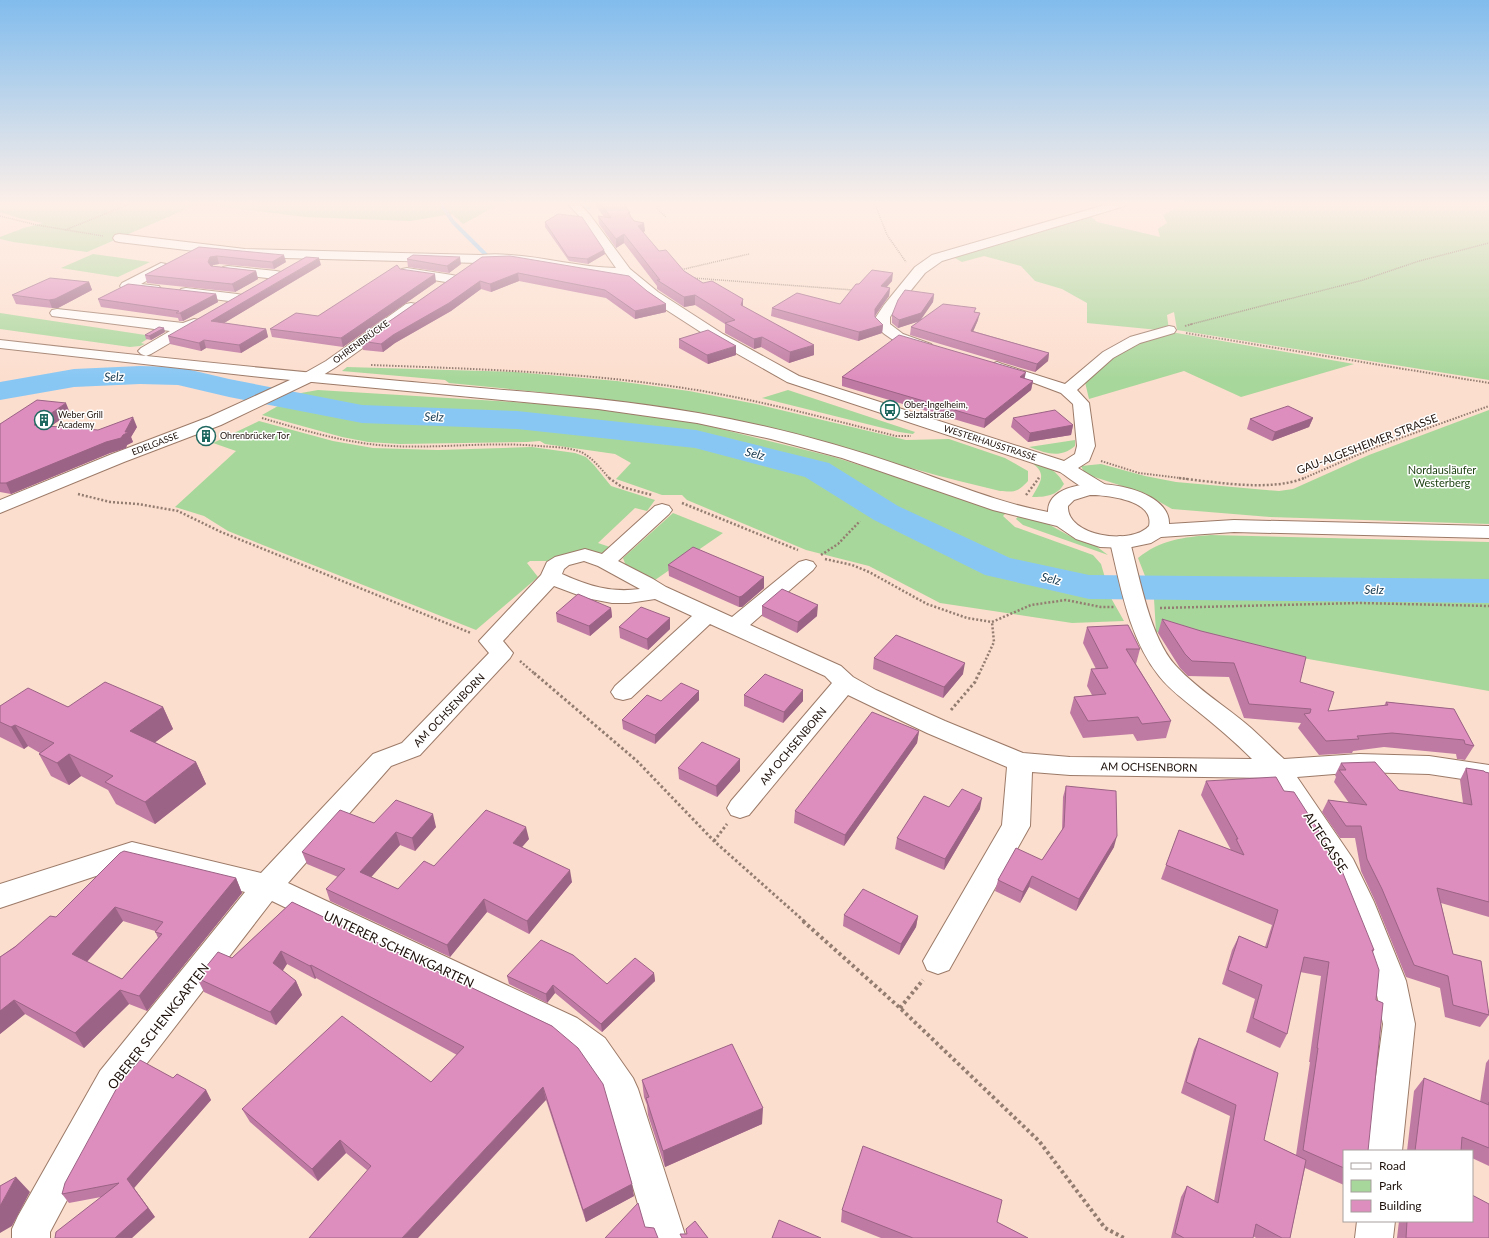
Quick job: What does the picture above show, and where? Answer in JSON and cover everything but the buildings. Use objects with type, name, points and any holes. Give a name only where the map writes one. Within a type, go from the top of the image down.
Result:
[{"type":"street","points":[[217,310],[258,288],[300,262]]},
{"type":"street","name":"OHRENBRÜCKE","points":[[309,377],[331,364],[476,262]]},
{"type":"street","points":[[547,262],[631,277]]},
{"type":"street","name":"WESTERHAUSSTRASSE","points":[[620,262],[631,277],[653,294],[718,337],[793,379],[1066,468],[1099,489]]},
{"type":"street","points":[[932,262],[920,270],[903,289],[883,316],[883,325],[898,337],[912,343],[943,352]]},
{"type":"street","points":[[160,267],[127,286],[258,288]]},
{"type":"street","points":[[219,269],[258,288]]},
{"type":"street","points":[[407,272],[452,279]]},
{"type":"street","points":[[57,313],[185,328]]},
{"type":"street","points":[[146,351],[204,317]]},
{"type":"street","points":[[1067,390],[1108,355],[1135,340],[1169,330]]},
{"type":"street","points":[[0,344],[309,377],[592,403],[664,413],[770,434],[840,452],[1014,511],[1063,521]]},
{"type":"street","points":[[981,363],[1035,378],[1067,390],[1081,403],[1086,435],[1086,446],[1083,457],[1066,468],[1080,491]]},
{"type":"street","name":"EDELGASSE","points":[[0,507],[245,408],[309,377]]},
{"type":"street","points":[[896,470],[1021,501],[1060,501]]},
{"type":"street","points":[[1099,489],[1128,495],[1145,502],[1156,522],[1150,536],[1142,539],[1120,542],[1103,540],[1086,536],[1069,526],[1063,521],[1058,509],[1060,501],[1065,497],[1080,491],[1099,489]]},
{"type":"street","points":[[605,562],[662,510]]},
{"type":"street","points":[[1156,522],[1202,527],[1267,526],[1489,532]]},
{"type":"street","name":"ALTEGASSE","points":[[1120,542],[1136,604],[1150,644],[1166,671],[1242,734],[1278,770],[1343,867],[1390,981],[1399,1024],[1384,1150]]},
{"type":"street","name":"AM OCHSENBORN","points":[[267,886],[382,760],[411,749],[496,647],[551,576],[554,566],[562,561],[585,555],[605,562],[646,583],[658,592],[833,671],[845,683],[868,696],[936,727],[1020,762],[1070,766],[1278,770],[1359,763],[1429,765],[1489,774]]},
{"type":"street","points":[[735,626],[812,562]]},
{"type":"street","points":[[551,576],[570,586],[608,597],[621,598],[658,592]]},
{"type":"street","points":[[623,692],[707,614]]},
{"type":"street","name":"AM OCHSENBORN","points":[[740,808],[845,683]]},
{"type":"street","points":[[938,962],[1016,826],[1020,762]]},
{"type":"street","name":"UNTERER SCHENKGARTEN","points":[[0,896],[132,853],[267,886],[566,1028],[594,1049],[621,1089],[667,1238]]},
{"type":"street","name":"OBERER SCHENKGARTEN","points":[[30,1238],[31,1229],[112,1082],[267,886]]},
{"type":"street","points":[[1374,1238],[1376,1222]]},
{"type":"path","points":[[631,277],[714,262]]},
{"type":"path","points":[[906,262],[912,268],[920,270]]},
{"type":"path","points":[[1169,330],[1363,280],[1420,262]]},
{"type":"path","points":[[686,277],[903,289]]},
{"type":"path","points":[[1169,330],[1489,383]]},
{"type":"path","name":"GAU-ALGESHEIMER STRASSE","points":[[1083,457],[1140,473],[1234,484],[1276,484],[1301,479],[1376,447],[1489,406]]},
{"type":"path","points":[[1024,498],[1036,484],[1039,474]]},
{"type":"path","points":[[58,484],[76,494],[98,500],[144,505],[178,511],[221,532],[496,647],[518,659],[637,761],[714,841],[900,1008],[1039,1141],[1105,1228],[1124,1238]]},
{"type":"path","points":[[812,562],[838,544],[860,521]]},
{"type":"path","points":[[1066,600],[1100,607],[1136,604],[1359,603],[1489,606]]},
{"type":"path","points":[[936,727],[975,682],[994,642],[992,622]]},
{"type":"path","points":[[900,1008],[938,962]]},
{"type":"green space","points":[[75,262],[150,262],[118,277],[61,268]]},
{"type":"green space","points":[[1005,262],[1489,262],[1489,380],[1177,330],[1174,312],[1167,315],[1169,331],[1087,323],[1087,303],[1062,289],[1035,281],[1021,266]]},
{"type":"green space","points":[[0,313],[152,336],[141,343],[145,344],[130,347],[0,329]]},
{"type":"green space","points":[[1171,332],[1354,364],[1241,397],[1184,371],[1089,399],[1084,378],[1113,355],[1140,342]]},
{"type":"green space","points":[[347,367],[515,372],[617,381],[689,391],[756,404],[906,440],[949,439],[1005,458],[1028,471],[1028,481],[1016,490],[1000,491],[928,473],[785,432],[668,408],[595,398],[449,383],[445,380],[342,371]]},
{"type":"green space","points":[[318,390],[577,406],[701,424],[834,457],[1007,512],[1003,516],[1015,527],[1093,555],[1101,564],[1111,598],[1124,621],[1072,623],[940,603],[869,566],[806,550],[687,500],[682,495],[662,495],[616,479],[631,463],[615,454],[545,444],[540,441],[400,444],[368,442],[342,437],[262,415],[301,393]]},
{"type":"green space","points":[[788,390],[915,432],[913,434],[899,432],[762,398]]},
{"type":"green space","name":"Nordausläufer Westerberg","points":[[1489,410],[1489,524],[1270,517],[1172,509],[1144,493],[1085,474],[1081,466],[1101,464],[1145,476],[1176,482],[1279,491],[1293,489],[1369,455]]},
{"type":"green space","points":[[259,421],[333,441],[373,448],[438,450],[532,447],[575,453],[586,457],[611,486],[655,500],[647,511],[635,508],[598,543],[610,547],[603,553],[585,551],[553,561],[530,561],[527,563],[538,577],[476,630],[228,531],[204,516],[175,507],[236,451],[213,443]]},
{"type":"green space","points":[[1075,440],[1075,446],[1058,454],[1047,453],[1029,447]]},
{"type":"green space","points":[[1027,460],[1053,471],[1064,484],[1058,491],[1050,495],[1032,497],[1041,477],[1038,468]]},
{"type":"green space","points":[[673,513],[723,533],[655,580],[626,566],[623,558]]},
{"type":"green space","points":[[1019,515],[1048,524],[1077,540],[1096,546],[1108,555],[1023,525],[1016,519]]},
{"type":"green space","points":[[1211,535],[1489,542],[1489,691],[1156,632],[1154,599],[1138,558],[1155,547],[1173,540]]},
{"type":"waterway","name":"Selz","points":[[0,391],[74,378],[140,375],[178,376],[229,388],[362,414],[517,420],[696,439],[817,470],[886,513],[998,567],[1089,587],[1489,591]]},
{"type":"place","name":"Ober-Ingelheim, Selztalstraße","points":[[890,410]]},
{"type":"place","name":"Weber Grill Academy","points":[[44,420]]},
{"type":"place","name":"Ohrenbrücker Tor","points":[[206,436]]}]
